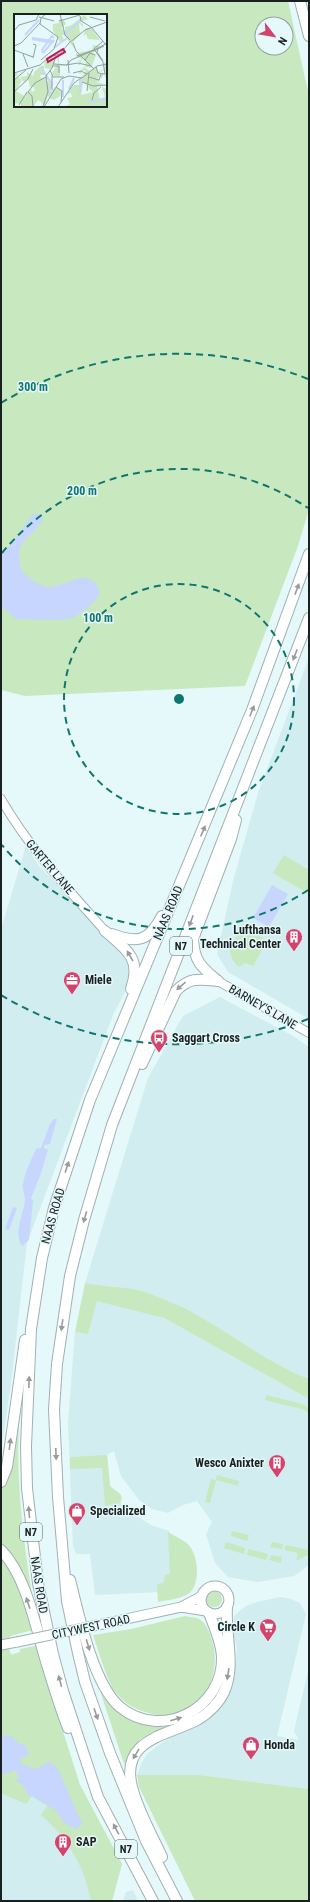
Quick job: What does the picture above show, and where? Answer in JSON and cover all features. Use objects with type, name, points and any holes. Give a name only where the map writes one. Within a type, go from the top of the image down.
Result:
[{"type":"highway","points":[[300,1],[309,36]]},
{"type":"highway","name":"NAAS ROAD","points":[[154,1901],[98,1798],[63,1691],[53,1654],[38,1583],[27,1488],[31,1329],[42,1258],[54,1208],[90,1100],[252,710],[309,554]]},
{"type":"highway","name":"NAAS ROAD","points":[[177,1901],[143,1834],[110,1753],[85,1682],[67,1601],[58,1497],[54,1410],[62,1328],[68,1286],[84,1220],[112,1126],[309,618]]},
{"type":"highway","name":"N7","points":[[218,981],[200,965],[194,950],[193,939],[231,839],[251,767]]},
{"type":"highway","name":"N7","points":[[105,931],[128,940],[139,939],[147,936],[158,924],[188,867]]},
{"type":"highway","name":"N7","points":[[105,931],[128,951],[134,963],[134,978],[119,1020],[112,1046]]},
{"type":"highway","name":"N7","points":[[112,1126],[176,991],[185,982],[194,980],[218,981]]},
{"type":"highway","name":"N7","points":[[1,1482],[7,1467],[31,1296],[42,1258]]},
{"type":"highway","name":"N7","points":[[58,1497],[67,1568],[80,1618],[98,1672],[105,1687],[120,1707],[140,1718],[165,1722],[178,1719],[192,1713],[206,1702],[215,1689],[222,1657],[216,1632],[207,1612]]},
{"type":"highway","name":"N7","points":[[1,1550],[18,1575],[31,1610],[54,1692],[82,1767],[98,1798]]},
{"type":"highway","name":"N7","points":[[182,1901],[139,1808],[132,1787],[130,1774],[131,1762],[135,1752],[142,1745],[157,1736],[199,1719],[217,1703],[224,1692],[230,1664],[226,1622],[227,1607]]},
{"type":"main road","points":[[219,1587],[228,1595],[229,1599],[227,1607],[217,1614],[207,1612],[202,1604],[202,1596],[208,1588],[219,1587]]},
{"type":"main road","name":"CITYWEST ROAD","points":[[1,1645],[182,1608],[202,1596]]},
{"type":"main road","name":"CITYWEST ROAD","points":[[182,1608],[207,1612]]},
{"type":"street","name":"GARTER LANE","points":[[1,799],[17,827],[35,851],[105,931]]},
{"type":"street","name":"BARNEY'S LANE","points":[[218,981],[309,1033]]},
{"type":"shaded area","points":[[309,658],[309,1019],[228,972],[217,954],[233,881],[258,793]]},
{"type":"shaded area","points":[[26,846],[38,865],[134,963],[125,992],[113,1015],[27,1243],[11,1383],[1,1450],[1,929]]},
{"type":"shaded area","points":[[220,997],[293,1036],[309,1047],[309,1379],[288,1371],[266,1359],[200,1316],[147,1293],[138,1290],[111,1286],[98,1286],[85,1283],[148,1078],[183,1016]]},
{"type":"shaded area","points":[[97,1300],[164,1318],[309,1399],[309,1565],[294,1576],[258,1582],[228,1577],[215,1563],[206,1534],[212,1522],[197,1501],[183,1505],[168,1513],[152,1509],[139,1500],[121,1476],[114,1451],[107,1455],[111,1493],[130,1512],[151,1525],[169,1531],[171,1574],[160,1592],[95,1595],[90,1554],[76,1554],[73,1547],[68,1423],[75,1332],[88,1334]]},
{"type":"shaded area","points":[[280,1597],[291,1599],[300,1603],[306,1614],[277,1736],[299,1740],[294,1731],[309,1667],[309,1789],[200,1775],[137,1775],[142,1762],[148,1753],[170,1737],[194,1727],[214,1713],[230,1691],[237,1649],[233,1632],[234,1617],[237,1613],[246,1606]]},
{"type":"shaded area","points":[[36,1646],[79,1783],[122,1864],[112,1901],[1,1901],[1,1650],[9,1649],[11,1655],[20,1652],[20,1649]]},
{"type":"shaded area","points":[[133,1890],[138,1901],[123,1901],[126,1892]]},
{"type":"green space","points":[[1,1],[288,1],[291,16],[254,16],[254,56],[294,56],[294,28],[309,96],[309,509],[298,546],[245,686],[25,696],[1,690]]},
{"type":"green space","points":[[284,855],[309,870],[309,894],[273,873]]},
{"type":"green space","points":[[244,927],[266,940],[266,943],[253,966],[245,963],[239,967],[231,957],[230,952],[232,943]]},
{"type":"green space","points":[[85,1283],[140,1290],[195,1313],[280,1366],[309,1379],[309,1399],[164,1318],[97,1301],[88,1334],[75,1332]]},
{"type":"green space","points":[[266,1395],[302,1404],[309,1408],[309,1413],[302,1409],[265,1400]]},
{"type":"green space","points":[[17,1421],[19,1422],[19,1489],[26,1556],[33,1600],[5,1548],[1,1544],[1,1489]]},
{"type":"green space","points":[[107,1455],[110,1486],[120,1493],[122,1500],[120,1503],[105,1506],[102,1468],[70,1469],[70,1457]]},
{"type":"green space","points":[[217,1475],[239,1481],[238,1486],[216,1480]]},
{"type":"green space","points":[[211,1479],[216,1480],[210,1503],[205,1502]]},
{"type":"green space","points":[[232,1531],[249,1535],[247,1541],[231,1536]]},
{"type":"green space","points":[[168,1532],[184,1541],[191,1548],[197,1565],[197,1578],[192,1590],[185,1596],[158,1602],[157,1585],[164,1582],[165,1575],[170,1574]]},
{"type":"green space","points":[[226,1542],[245,1548],[244,1554],[224,1548]]},
{"type":"green space","points":[[272,1542],[283,1544],[282,1549],[270,1547]]},
{"type":"green space","points":[[286,1545],[309,1550],[309,1554],[296,1561],[298,1553],[284,1550]]},
{"type":"green space","points":[[248,1549],[268,1554],[266,1560],[247,1555]]},
{"type":"green space","points":[[1,1555],[19,1586],[33,1630],[10,1636],[10,1640],[1,1641]]},
{"type":"green space","points":[[271,1555],[282,1557],[281,1563],[269,1560]]},
{"type":"green space","points":[[214,1591],[221,1596],[222,1599],[217,1606],[214,1607],[207,1602],[206,1599],[211,1592]]},
{"type":"green space","points":[[185,1616],[197,1618],[203,1622],[207,1627],[212,1640],[215,1656],[214,1672],[209,1686],[201,1698],[190,1708],[177,1714],[162,1715],[145,1712],[122,1700],[112,1687],[93,1635],[131,1629]]},
{"type":"green space","points":[[36,1646],[80,1785],[122,1864],[112,1901],[91,1901],[84,1876],[74,1854],[51,1824],[41,1815],[47,1806],[32,1796],[26,1804],[1,1793],[1,1650],[9,1649],[11,1655],[20,1652],[20,1649]]},
{"type":"green space","points":[[92,1666],[111,1701],[151,1725],[162,1726],[164,1729],[140,1739],[124,1764]]},
{"type":"green space","points":[[137,1775],[200,1775],[309,1789],[309,1901],[195,1901],[139,1787]]},
{"type":"water","points":[[33,514],[40,514],[43,519],[21,547],[19,561],[22,572],[37,583],[47,587],[77,579],[90,579],[96,584],[100,593],[95,601],[73,618],[58,620],[16,619],[1,606],[1,550],[10,546]]},
{"type":"water","points":[[272,885],[288,894],[269,927],[253,918]]},
{"type":"water","points":[[54,1119],[57,1119],[50,1144],[44,1145],[44,1148],[48,1150],[31,1198],[33,1201],[29,1240],[22,1246],[19,1229],[25,1200],[23,1188],[24,1180],[28,1166],[36,1149],[41,1148],[50,1124]]},
{"type":"water","points":[[13,1207],[17,1208],[9,1230],[5,1229]]},
{"type":"water","points":[[1,1733],[4,1737],[10,1735],[19,1744],[24,1744],[29,1754],[19,1760],[23,1765],[37,1769],[49,1761],[58,1769],[82,1824],[76,1829],[63,1822],[57,1811],[32,1796],[29,1796],[22,1784],[16,1781],[19,1778],[15,1770],[5,1774],[1,1773]]},
{"type":"place","name":"Lufthansa Technical Center","points":[[294,952]]},
{"type":"place","name":"Miele","points":[[72,995]]},
{"type":"place","name":"Saggart Cross","points":[[159,1053]]},
{"type":"place","name":"Wesco Anixter","points":[[277,1478]]},
{"type":"place","name":"Specialized","points":[[77,1526]]},
{"type":"place","name":"Circle K","points":[[268,1642]]},
{"type":"place","name":"Honda","points":[[251,1760]]},
{"type":"place","name":"SAP","points":[[63,1857]]}]
